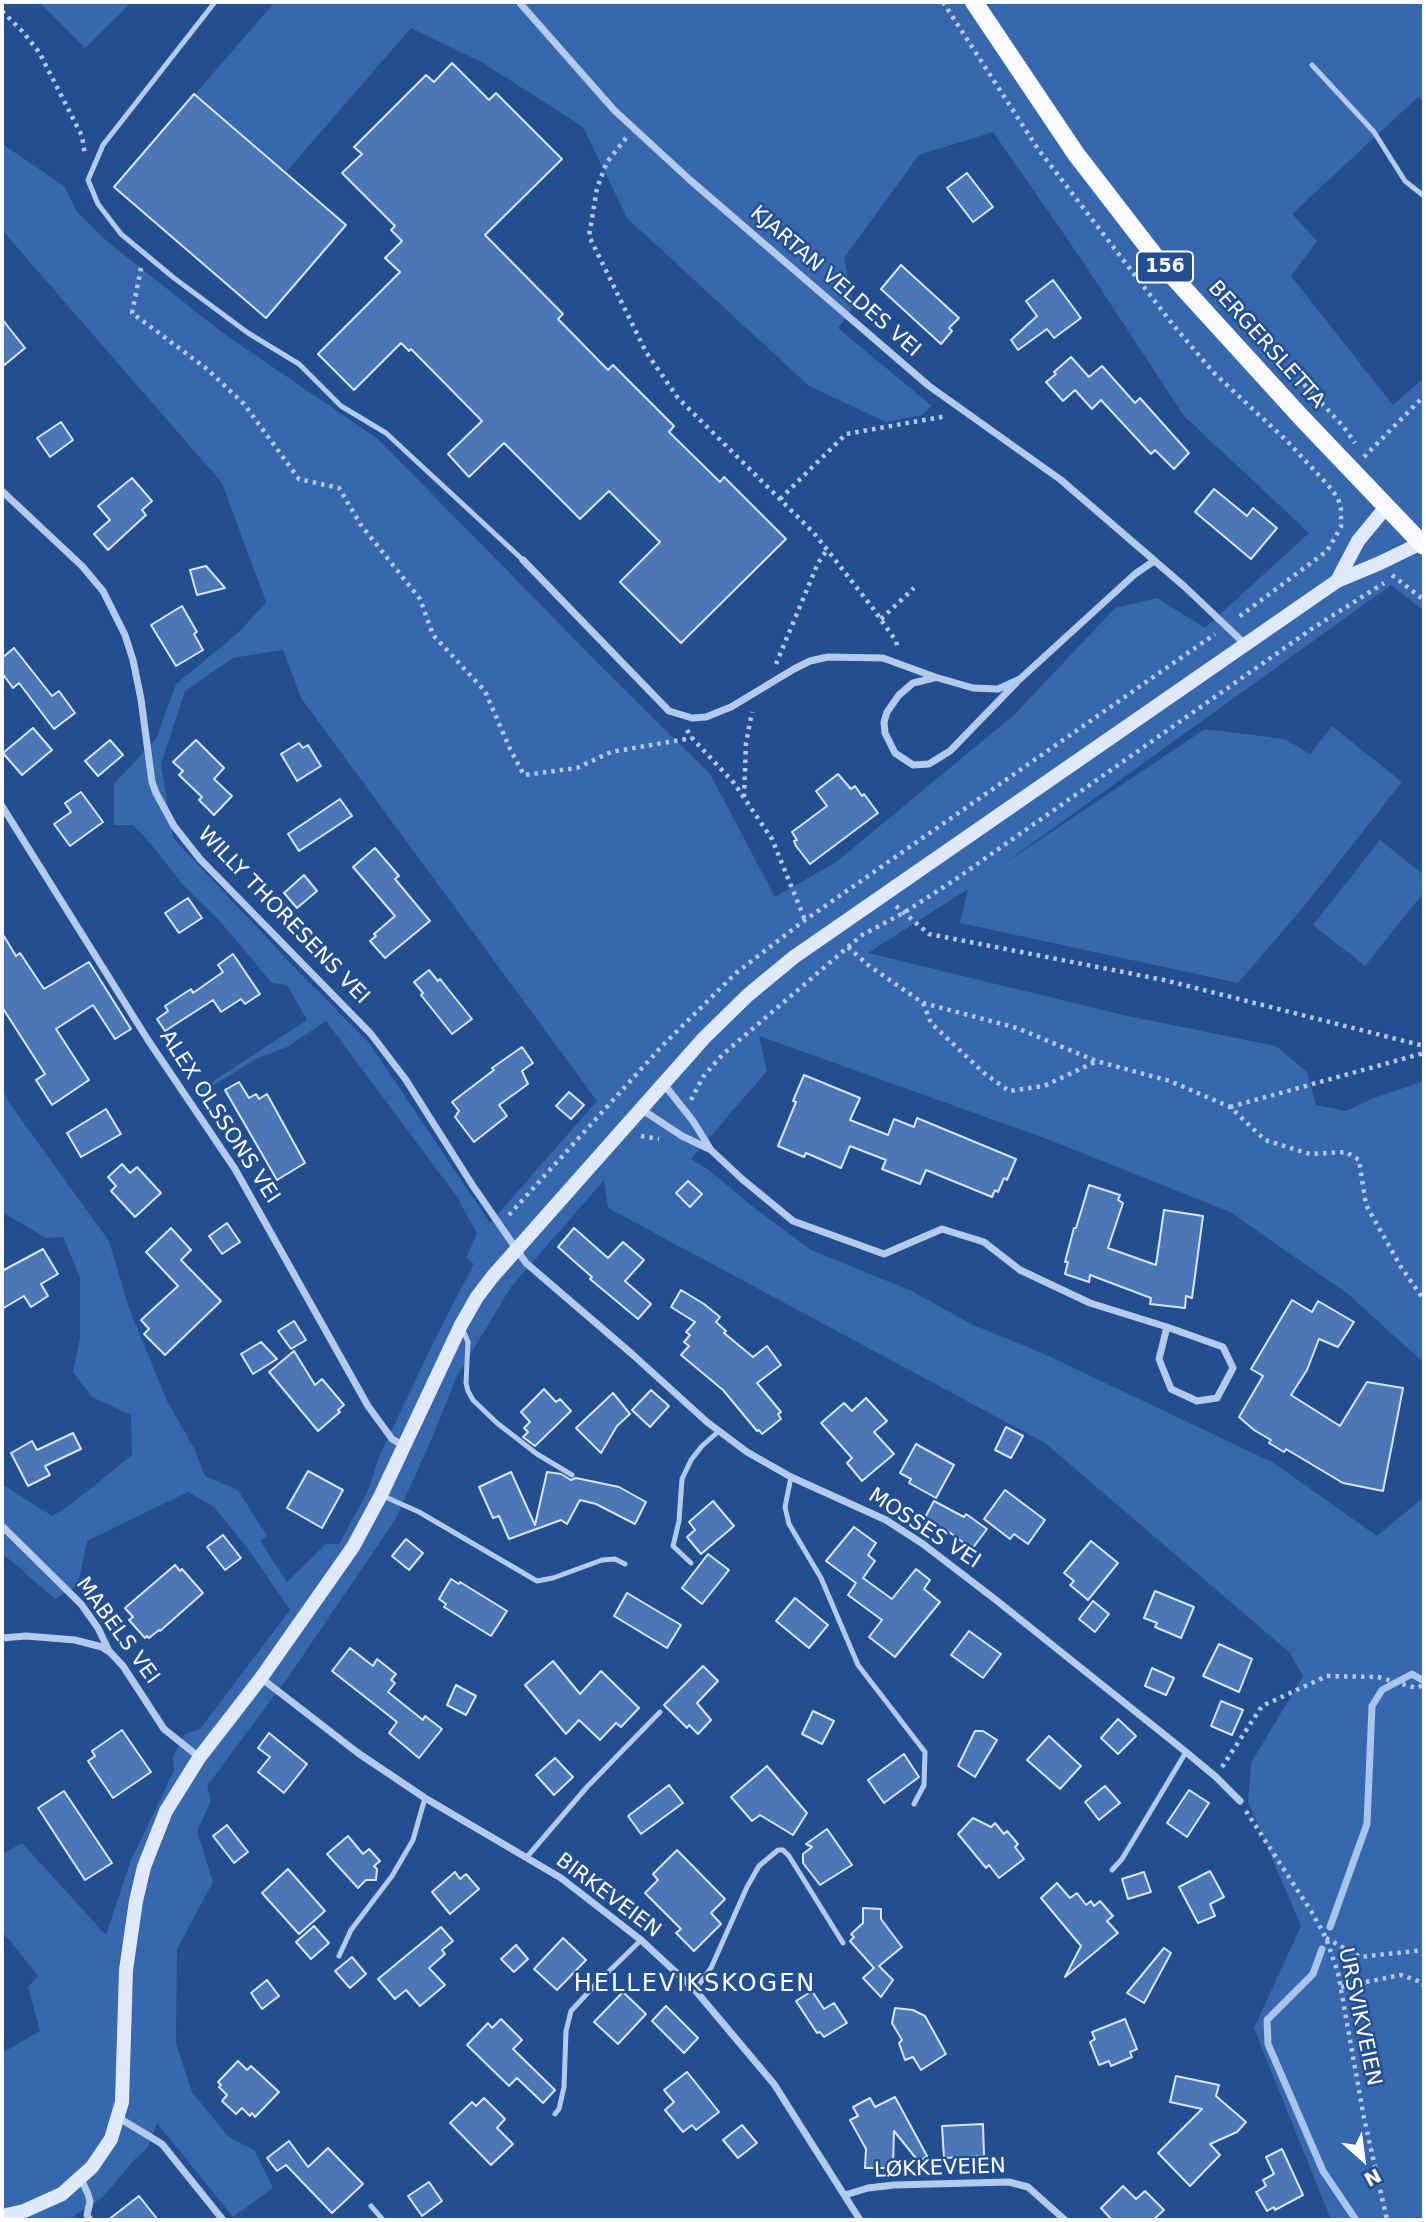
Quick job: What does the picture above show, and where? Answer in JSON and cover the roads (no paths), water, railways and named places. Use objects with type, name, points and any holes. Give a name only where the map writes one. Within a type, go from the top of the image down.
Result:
[{"type":"main road","name":"BERGERSLETTA","points":[[974,2],[1076,154],[1130,225],[1250,362],[1386,507]]},
{"type":"main road","name":"156","points":[[1386,507],[1422,544]]},
{"type":"main road","points":[[1337,581],[1358,541],[1386,507]]},
{"type":"main road","points":[[2,2216],[24,2211],[62,2194],[92,2167],[111,2139],[119,2118],[123,2084],[126,1970],[136,1901],[145,1867],[166,1811],[200,1758],[261,1678],[353,1547],[381,1496],[461,1325],[477,1297],[517,1249],[663,1083],[748,995],[794,957],[1337,581],[1422,544]]},
{"type":"street","name":"KJARTAN VELDES VEI","points":[[519,2],[634,130],[929,386],[1061,480],[1245,644]]},
{"type":"street","name":"WILLY THORESENS VEI","points":[[2,491],[95,580],[125,635],[137,676],[152,782],[174,825],[200,859],[371,1034],[406,1080],[473,1186],[517,1249]]},
{"type":"street","points":[[523,560],[643,686],[669,711],[679,715],[706,717],[731,707],[810,661],[828,657],[883,658],[973,688],[998,689],[1020,679]]},
{"type":"street","points":[[935,677],[913,683],[892,703],[884,722],[889,743],[895,753],[913,765],[929,764],[950,751],[1020,679],[1135,574],[1154,561]]},
{"type":"street","name":"ALEX OLSSONS VEI","points":[[2,806],[148,1040],[235,1169],[368,1406],[392,1439],[405,1446]]},
{"type":"street","points":[[663,1083],[711,1150],[793,1221],[884,1254],[942,1229],[984,1242],[1020,1270],[1090,1303],[1167,1327],[1223,1347],[1233,1368],[1217,1398],[1197,1401],[1171,1390],[1159,1359],[1167,1327]]},
{"type":"street","points":[[640,1109],[668,1128],[711,1150]]},
{"type":"street","name":"MOSSES VEI","points":[[517,1249],[526,1263],[719,1431],[747,1452],[791,1477],[886,1520],[923,1544],[1186,1752],[1240,1801]]},
{"type":"street","name":"MABELS VEI","points":[[2,1527],[81,1604],[109,1651],[123,1666],[164,1729],[200,1758]]},
{"type":"street","points":[[2,1638],[26,1636],[75,1640],[109,1651]]},
{"type":"street","name":"BIRKEVEIEN","points":[[261,1678],[358,1753],[425,1798],[561,1878],[641,1940],[695,1990],[774,2084],[860,2220]]},
{"type":"street","points":[[119,2118],[162,2144],[223,2220]]},
{"type":"street","points":[[81,2179],[90,2202],[87,2215],[90,2220]]},
{"type":"street","name":"LØKKEVEIEN","points":[[845,2195],[868,2188],[894,2185],[1009,2182],[1028,2187],[1065,2220]]},
{"type":"lane","points":[[215,2],[103,145],[88,180],[98,204],[121,234],[145,254],[247,333],[299,364],[341,405],[386,433],[523,560]]},
{"type":"lane","points":[[1312,65],[1374,132],[1405,181],[1424,196]]},
{"type":"lane","points":[[461,1325],[468,1342],[466,1383],[473,1400],[517,1438],[572,1475]]},
{"type":"lane","points":[[691,1563],[673,1546],[679,1521],[682,1479],[691,1460],[719,1431]]},
{"type":"lane","points":[[791,1477],[785,1507],[789,1524],[821,1578],[858,1665],[925,1752],[924,1785],[914,1804]]},
{"type":"lane","points":[[381,1496],[419,1512],[537,1581],[602,1560],[615,1559],[625,1564]]},
{"type":"lane","points":[[526,1858],[587,1787],[660,1712]]},
{"type":"lane","points":[[1112,1870],[1122,1859],[1186,1752]]},
{"type":"lane","points":[[339,1956],[351,1930],[392,1876],[413,1840],[425,1798]]},
{"type":"lane","points":[[695,1990],[711,1968],[759,1866],[778,1850],[783,1850],[789,1856],[843,1943]]},
{"type":"lane","points":[[555,2115],[564,2087],[566,2031],[571,2011],[641,1940]]},
{"type":"lane","points":[[371,2206],[383,2220]]},
{"type":"waterway","points":[[1330,1927],[1367,1824],[1372,1706],[1382,1690],[1412,1674],[1424,1681]]},
{"type":"waterway","points":[[1322,1949],[1313,1974],[1267,2020],[1268,2044],[1323,2171],[1356,2220]]},
{"type":"district","name":"HELLEVIKSKOGEN","points":[[695,1985]]}]
